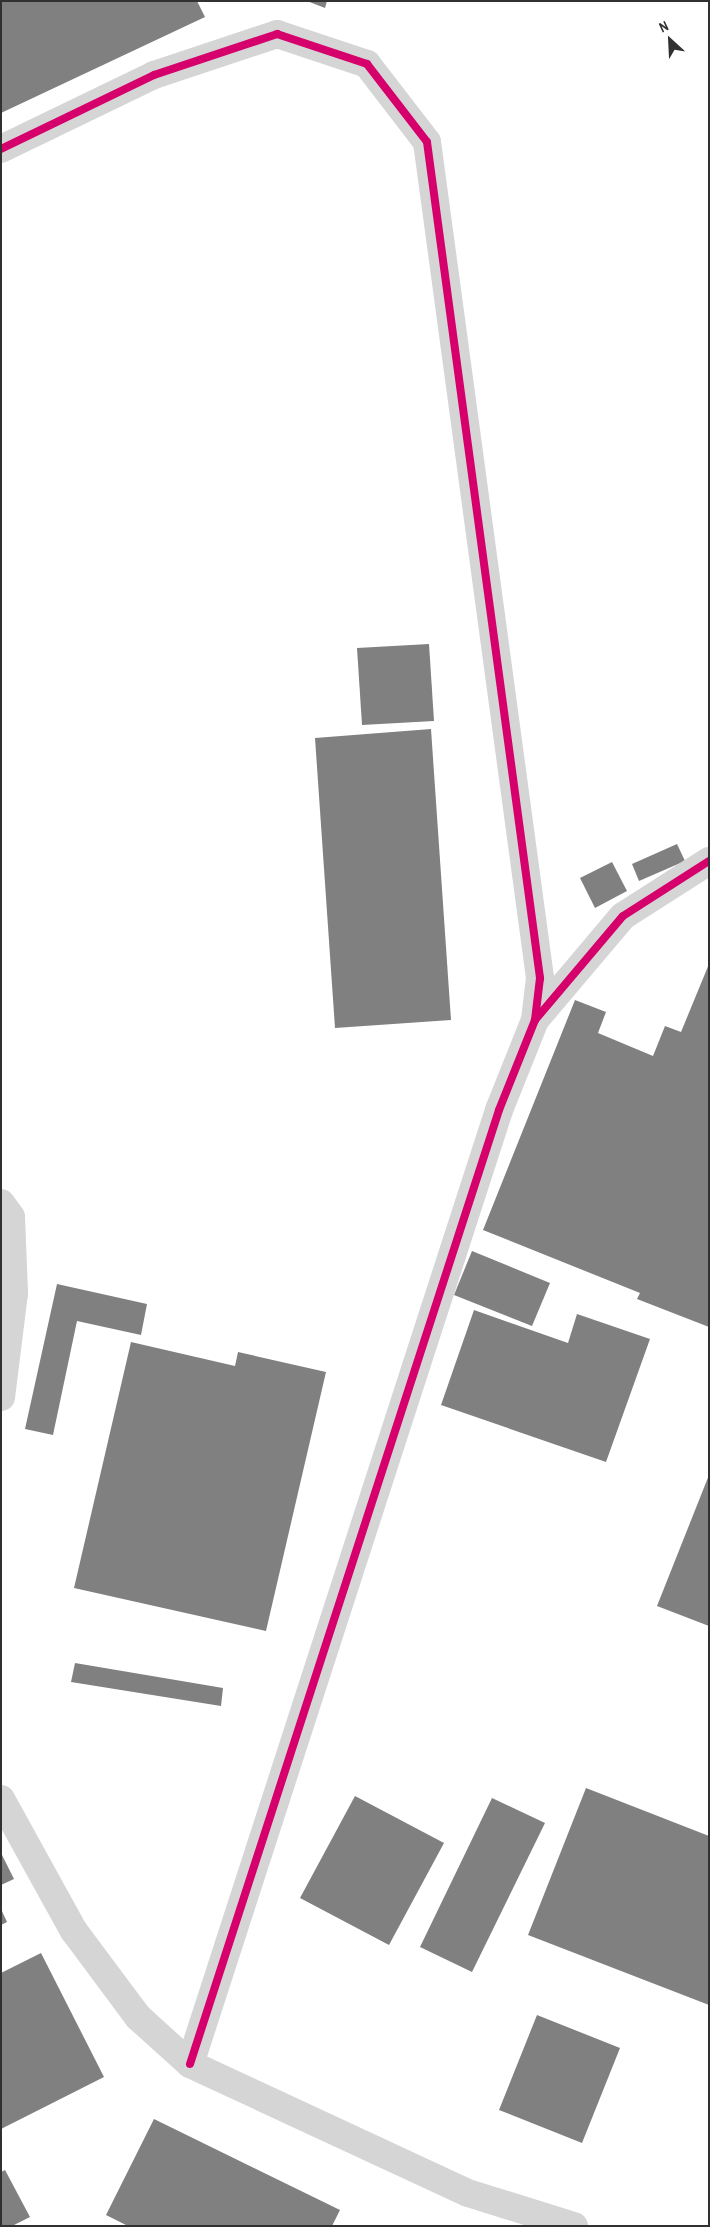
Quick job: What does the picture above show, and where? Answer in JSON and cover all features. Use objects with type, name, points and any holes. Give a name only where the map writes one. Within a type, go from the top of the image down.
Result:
[{"type":"street","points":[[1,149],[154,75],[277,34],[367,64],[428,142],[540,978],[535,1020],[499,1110],[190,2064]]},
{"type":"street","points":[[535,1020],[623,916],[709,860]]},
{"type":"street","points":[[1,1203],[10,1217],[14,1293],[1,1397]]},
{"type":"street","points":[[1,1799],[74,1931],[138,2017],[190,2064],[468,2193],[574,2226]]},
{"type":"building","points":[[1,1],[197,1],[205,17],[1,113]]},
{"type":"building","points":[[307,1],[327,1],[325,8]]},
{"type":"building","points":[[429,644],[434,721],[362,725],[357,648]]},
{"type":"building","points":[[431,729],[451,1020],[335,1028],[315,738]]},
{"type":"building","points":[[677,844],[685,861],[639,881],[632,864]]},
{"type":"building","points":[[612,862],[627,891],[595,908],[580,878]]},
{"type":"building","points":[[709,964],[709,1327],[637,1299],[640,1293],[483,1230],[575,1000],[606,1012],[598,1033],[653,1056],[665,1026],[681,1032]]},
{"type":"building","points":[[472,1251],[550,1283],[532,1326],[454,1295]]},
{"type":"building","points":[[57,1284],[147,1304],[141,1335],[77,1321],[53,1435],[25,1429]]},
{"type":"building","points":[[474,1310],[568,1343],[577,1314],[650,1339],[606,1462],[441,1405]]},
{"type":"building","points":[[131,1342],[235,1366],[238,1352],[326,1372],[266,1631],[74,1588]]},
{"type":"building","points":[[709,1475],[709,1626],[657,1606]]},
{"type":"building","points":[[75,1663],[223,1688],[221,1706],[71,1682]]},
{"type":"building","points":[[586,1788],[709,1836],[709,2005],[528,1935]]},
{"type":"building","points":[[355,1796],[444,1843],[389,1945],[300,1898]]},
{"type":"building","points":[[492,1798],[545,1823],[472,1972],[420,1947]]},
{"type":"building","points":[[1,1853],[14,1879],[1,1885]]},
{"type":"building","points":[[1,1909],[7,1922],[1,1925]]},
{"type":"building","points":[[41,1953],[104,2077],[1,2129],[1,1973]]},
{"type":"building","points":[[537,2015],[620,2048],[582,2143],[499,2110]]},
{"type":"building","points":[[154,2119],[340,2210],[332,2226],[128,2226],[106,2215]]},
{"type":"building","points":[[5,2170],[30,2217],[12,2226],[1,2226],[1,2172]]},
{"type":"cycle path","points":[[1,149],[154,75],[277,34],[367,64],[427,142],[540,978],[535,1020]]},
{"type":"cycle path","points":[[190,2064],[499,1110],[535,1020],[623,916],[709,861]]}]
